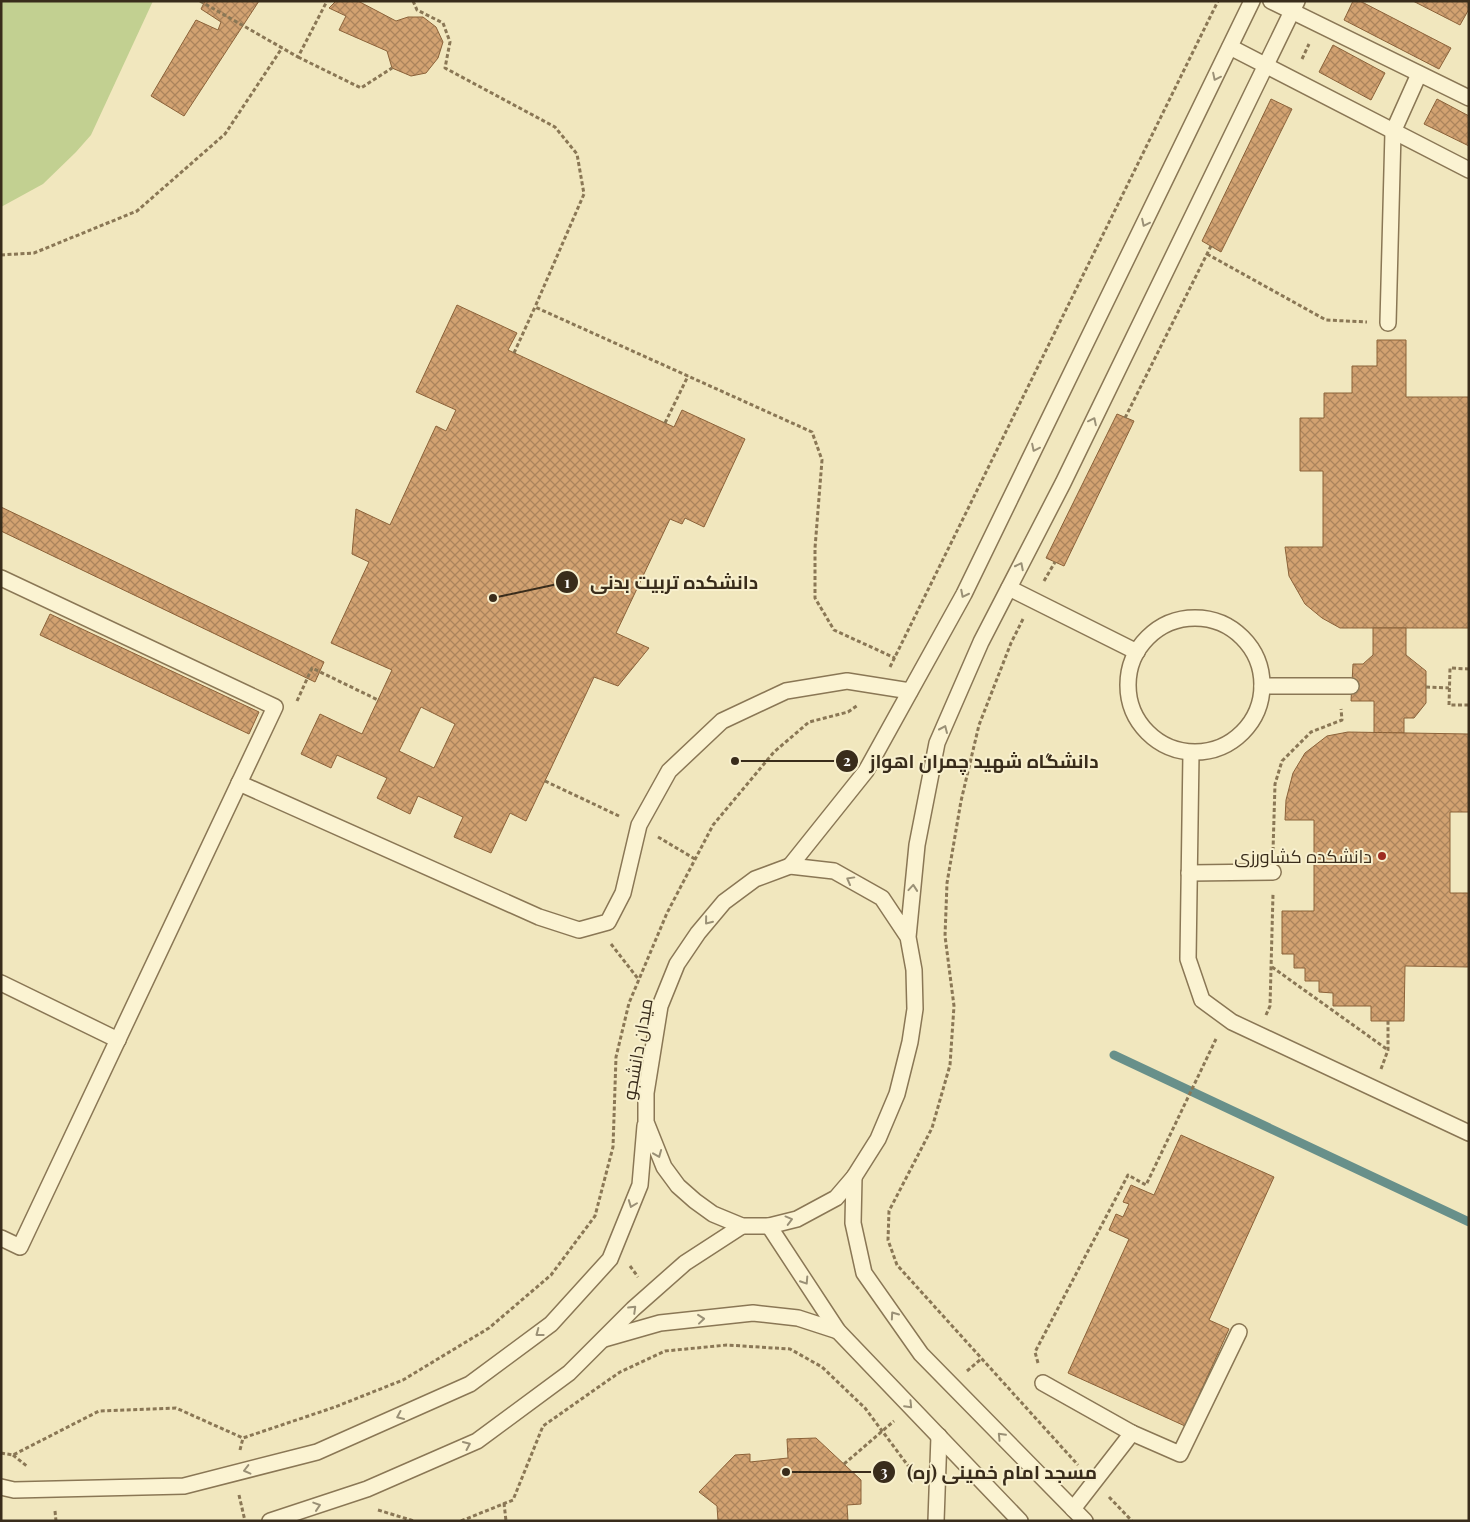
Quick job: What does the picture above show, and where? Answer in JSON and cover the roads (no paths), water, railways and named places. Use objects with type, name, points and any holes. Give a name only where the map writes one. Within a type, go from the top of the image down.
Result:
[{"type":"lane","points":[[790,866],[866,771],[964,594],[1252,1]]},
{"type":"lane","points":[[1271,1],[1294,6],[1319,24],[1469,98]]},
{"type":"lane","points":[[908,936],[916,845],[938,743],[982,642],[1068,474],[1294,6]]},
{"type":"lane","points":[[1230,47],[1469,170]]},
{"type":"lane","points":[[1388,323],[1393,132],[1419,74]]},
{"type":"lane","points":[[1,578],[275,707],[20,1247],[1,1238]]},
{"type":"lane","points":[[1009,588],[1137,652]]},
{"type":"lane","points":[[1182,618],[1215,620],[1243,636],[1260,665],[1262,686],[1262,697],[1249,727],[1223,747],[1191,753],[1160,743],[1136,720],[1127,689],[1133,657],[1153,631],[1182,618]]},
{"type":"lane","points":[[239,783],[539,917],[579,930],[608,922],[623,892],[639,826],[669,771],[722,721],[786,691],[847,681],[910,691]]},
{"type":"lane","points":[[1262,686],[1346,686]]},
{"type":"lane","points":[[1191,753],[1188,959],[1202,1000],[1226,1018],[1258,1034],[1469,1133]]},
{"type":"lane","name":"میدان دانشجو","points":[[790,866],[834,872],[882,898],[908,936],[914,970],[915,1009],[910,1042],[897,1094],[878,1139],[854,1177],[836,1198],[797,1219],[768,1226],[742,1226],[713,1214],[695,1201],[678,1186],[664,1167],[646,1122],[646,1093],[660,1006],[677,964],[698,933],[724,902],[754,879],[790,866]]},
{"type":"lane","points":[[1190,873],[1273,872]]},
{"type":"lane","points":[[1,983],[118,1040]]},
{"type":"lane","points":[[1,1487],[14,1490],[184,1486],[317,1452],[470,1384],[552,1324],[610,1259],[640,1185],[646,1122]]},
{"type":"lane","points":[[854,1177],[853,1223],[864,1273],[921,1354],[1085,1521]]},
{"type":"lane","points":[[270,1521],[367,1489],[477,1441],[569,1373],[633,1309],[685,1263],[742,1226]]},
{"type":"lane","points":[[768,1226],[838,1331],[1020,1521]]},
{"type":"lane","points":[[602,1340],[660,1323],[753,1313],[798,1318],[838,1331]]},
{"type":"lane","points":[[1043,1383],[1132,1433],[1180,1454],[1239,1332]]},
{"type":"lane","points":[[1073,1509],[1132,1433]]},
{"type":"lane","points":[[936,1521],[939,1436]]},
{"type":"waterway","points":[[1114,1055],[1469,1222]]},
{"type":"place","name":"دانشکده تربیت بدنی","points":[[493,598]]},
{"type":"place","name":"دانشگاه شهید چمران اهواز","points":[[735,761]]},
{"type":"place","name":"دانشکده کشاورزی","points":[[1382,856]]},
{"type":"place","name":"مسجد امام خمینی (ره)","points":[[786,1472]]}]
